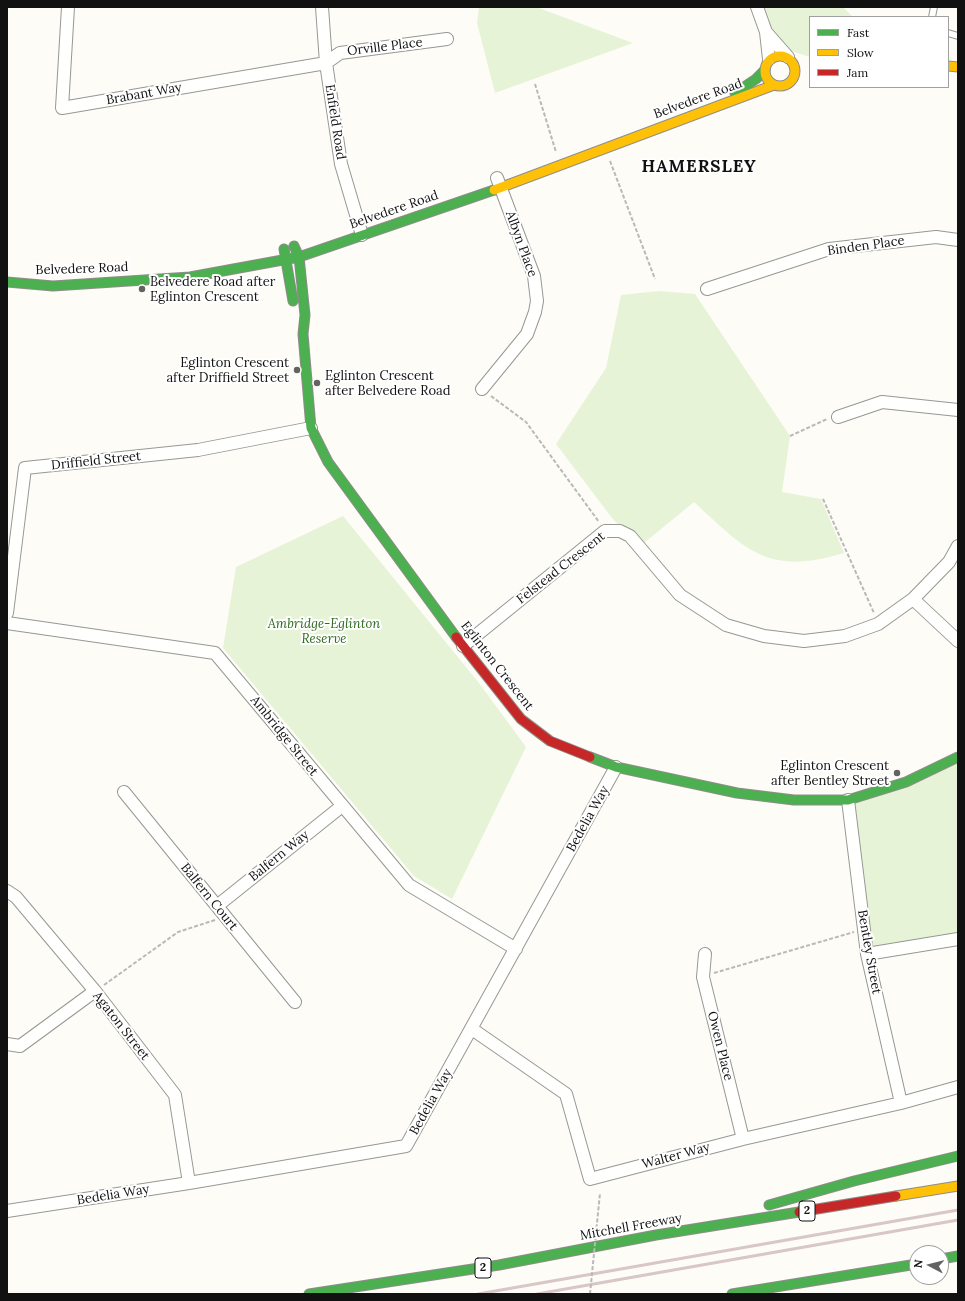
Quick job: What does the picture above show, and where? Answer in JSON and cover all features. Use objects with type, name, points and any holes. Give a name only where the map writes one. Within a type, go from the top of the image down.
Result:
[{"type":"main road","points":[[804,63],[781,55],[767,64],[769,81],[774,85],[785,85],[794,78],[805,77]]},
{"type":"main road","points":[[790,59],[796,70],[794,78]]},
{"type":"main road","name":"Belvedere Road","points":[[572,150],[738,92],[756,79],[767,64]]},
{"type":"main road","name":"Belvedere Road","points":[[7,282],[53,286],[190,277],[298,257],[360,227],[497,181],[560,165],[774,85]]},
{"type":"main road","name":"Eglinton Crescent","points":[[303,334],[296,319],[286,260],[280,249],[298,245],[305,315],[303,334],[311,428],[328,462],[463,646],[521,719],[550,742],[616,767],[737,793],[794,800],[848,800],[906,782],[958,757]]},
{"type":"main road","name":"Belvedere Road","points":[[14,273],[52,277],[120,275],[173,268]]},
{"type":"main road","points":[[763,1206],[854,1181],[958,1156]]},
{"type":"main road","name":"Mitchell Freeway","points":[[309,1294],[499,1266],[656,1235],[958,1186]]},
{"type":"main road","points":[[656,1235],[748,1210]]},
{"type":"main road","points":[[732,1294],[909,1265]]},
{"type":"street","name":"Brabant Way","points":[[68,7],[62,108],[326,63]]},
{"type":"street","name":"Enfield Road","points":[[322,7],[326,63],[341,164],[360,227]]},
{"type":"street","points":[[757,7],[766,32],[767,64]]},
{"type":"street","points":[[766,32],[790,59]]},
{"type":"street","name":"Orville Place","points":[[326,63],[340,53],[447,39]]},
{"type":"street","name":"Albyn Place","points":[[482,389],[527,334],[536,312],[537,301],[534,276],[497,181]]},
{"type":"street","name":"Binden Place","points":[[707,289],[829,249],[936,237],[958,240]]},
{"type":"street","points":[[838,416],[882,402],[958,410]]},
{"type":"street","name":"Driffield Street","points":[[7,613],[25,468],[198,450],[311,428]]},
{"type":"street","name":"Felstead Crescent","points":[[463,646],[605,531],[620,531],[630,536],[680,596],[726,625],[764,636],[804,641],[845,636],[878,624],[913,599],[949,562],[958,546]]},
{"type":"street","points":[[913,599],[958,642]]},
{"type":"street","name":"Ambridge Street","points":[[7,623],[216,653],[409,885],[516,949]]},
{"type":"street","name":"Bedelia Way","points":[[7,1212],[190,1183],[406,1146],[616,767]]},
{"type":"street","name":"Balfern Court","points":[[124,792],[295,1002]]},
{"type":"street","name":"Bentley Street","points":[[848,800],[867,954],[901,1103]]},
{"type":"street","name":"Balfern Way","points":[[217,906],[342,806]]},
{"type":"street","name":"Agaton Street","points":[[7,891],[16,897],[95,991],[174,1095],[190,1183]]},
{"type":"street","points":[[867,954],[958,939]]},
{"type":"street","name":"Owen Place","points":[[705,954],[703,977],[743,1139]]},
{"type":"street","points":[[7,1044],[20,1046],[95,991]]},
{"type":"street","name":"Walter Way","points":[[472,1029],[566,1094],[590,1178],[743,1139],[901,1103],[958,1087]]},
{"type":"path","points":[[535,84],[560,165]]},
{"type":"path","points":[[606,148],[655,279]]},
{"type":"path","points":[[482,389],[526,422],[605,531]]},
{"type":"path","points":[[790,436],[824,420],[838,416]]},
{"type":"path","points":[[823,499],[878,624]]},
{"type":"path","points":[[95,991],[178,932],[225,917]]},
{"type":"path","points":[[703,977],[863,929]]},
{"type":"path","points":[[590,1294],[600,1193]]},
{"type":"green space","points":[[479,7],[536,7],[633,43],[495,93],[477,23]]},
{"type":"green space","points":[[762,7],[843,7],[852,16],[809,16],[809,57],[791,51],[776,38]]},
{"type":"green space","points":[[659,291],[695,294],[790,436],[782,492],[821,499],[844,553],[796,562],[777,560],[760,554],[745,546],[729,534],[694,502],[639,547],[612,518],[556,444],[606,368],[621,295]]},
{"type":"green space","name":"Ambridge-Eglinton Reserve","points":[[343,516],[479,683],[526,747],[452,899],[414,876],[223,648],[236,567]]},
{"type":"green space","points":[[958,763],[958,938],[867,954],[848,800]]},
{"type":"railway","points":[[478,1294],[958,1210]]},
{"type":"railway","points":[[537,1294],[958,1220]]},
{"type":"traffic: fast","points":[[735,93],[756,79],[765,70]]},
{"type":"traffic: fast","points":[[7,282],[53,286],[190,277],[299,257],[494,190]]},
{"type":"traffic: fast","points":[[294,246],[299,257],[305,315],[303,334],[311,428],[328,462],[456,637]]},
{"type":"traffic: fast","points":[[284,249],[293,301]]},
{"type":"traffic: fast","points":[[590,757],[616,767],[737,793],[794,800],[848,800],[906,782],[958,757]]},
{"type":"traffic: fast","points":[[769,1205],[854,1181],[958,1156]]},
{"type":"traffic: fast","points":[[309,1294],[499,1265],[656,1235],[799,1212]]},
{"type":"traffic: fast","points":[[949,1258],[958,1256]]},
{"type":"traffic: fast","points":[[732,1294],[909,1265]]},
{"type":"traffic: slow","points":[[780,56],[791,60],[795,71],[791,82],[780,86],[769,82],[765,71],[769,60],[780,56]]},
{"type":"traffic: slow","points":[[949,66],[958,67]]},
{"type":"traffic: slow","points":[[494,190],[774,85]]},
{"type":"traffic: slow","points":[[896,1196],[958,1186]]},
{"type":"traffic: jam","points":[[456,637],[521,719],[550,741],[590,757]]},
{"type":"traffic: jam","points":[[799,1212],[896,1196]]},
{"type":"place","name":"Belvedere Road after Eglinton Crescent","points":[[142,289]]},
{"type":"place","name":"Eglinton Crescent after Driffield Street","points":[[297,370]]},
{"type":"place","name":"Eglinton Crescent after Belvedere Road","points":[[317,383]]},
{"type":"place","name":"Eglinton Crescent after Bentley Street","points":[[897,773]]},
{"type":"district","name":"HAMERSLEY","points":[[699,167]]}]
